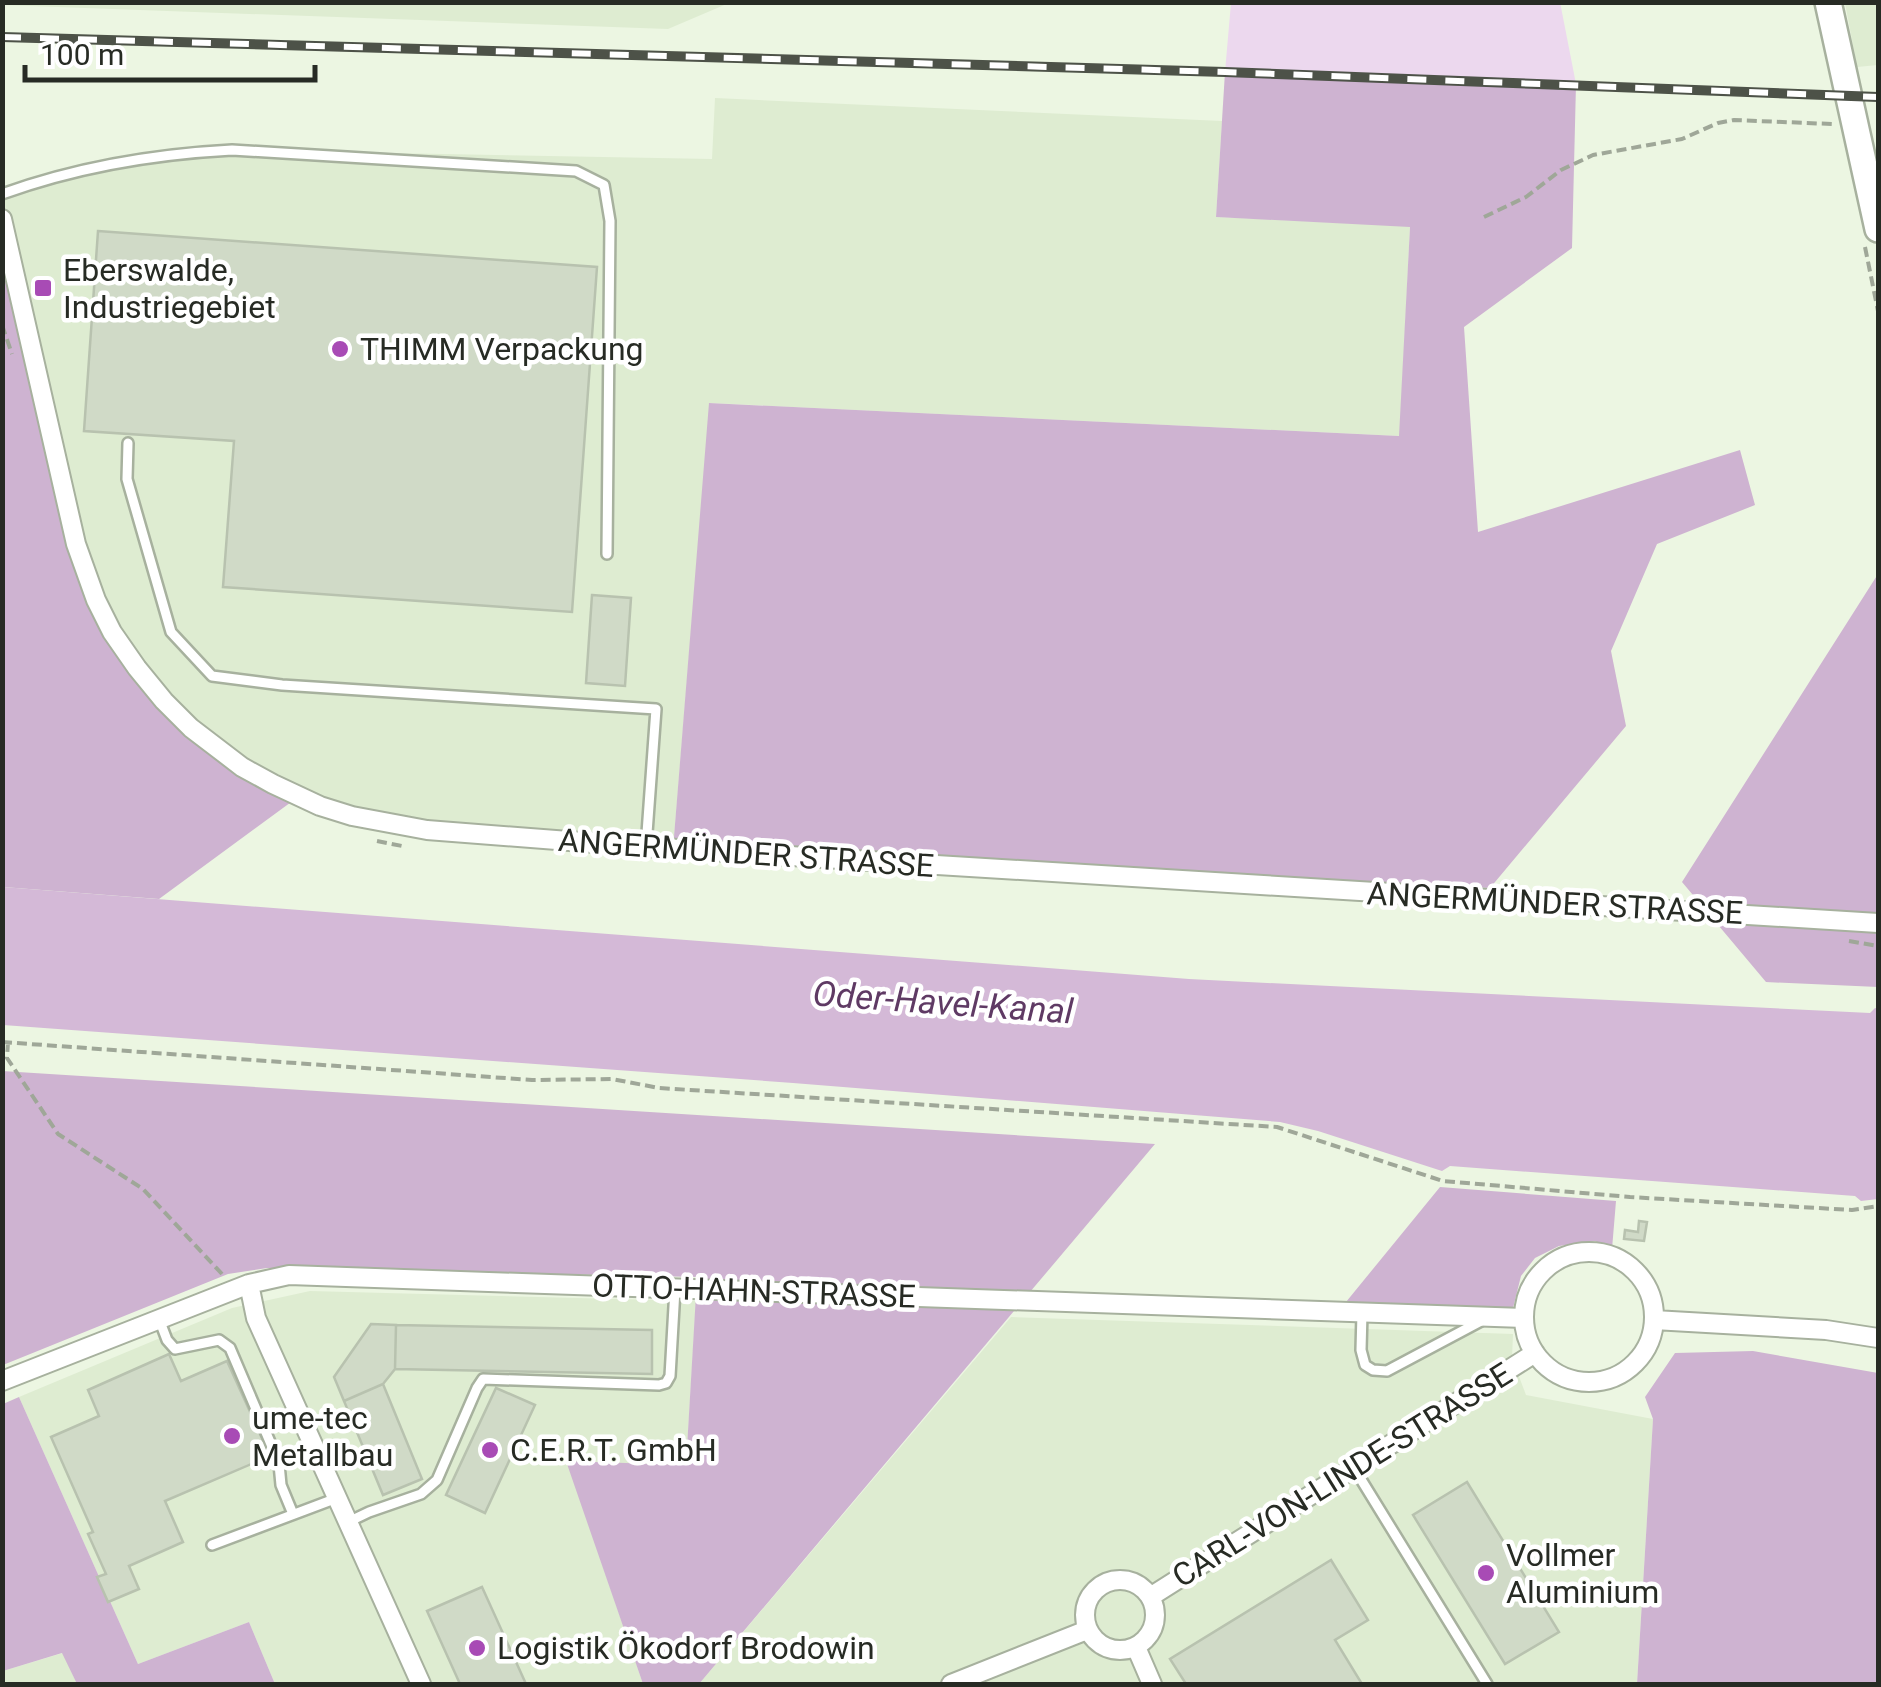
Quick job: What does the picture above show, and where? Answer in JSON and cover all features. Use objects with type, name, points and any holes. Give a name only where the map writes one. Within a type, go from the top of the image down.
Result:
[{"type":"main road","points":[[1828,2],[1878,229]]},
{"type":"street","name":"ANGERMÜNDER STRASSE","points":[[2,219],[76,544],[85,574],[112,632],[164,701],[191,728],[242,767],[309,802],[352,816],[427,830],[646,847],[1878,923]]},
{"type":"street","points":[[1590,1252],[1611,1255],[1643,1280],[1652,1299],[1654,1320],[1650,1340],[1640,1358],[1626,1371],[1607,1380],[1586,1382],[1549,1368],[1535,1353],[1524,1318],[1527,1297],[1551,1264],[1570,1255],[1590,1252]]},
{"type":"street","name":"OTTO-HAHN-STRASSE","points":[[2,1381],[242,1286],[289,1275],[1524,1318]]},
{"type":"street","points":[[242,1286],[421,1684]]},
{"type":"street","points":[[1654,1320],[1826,1330],[1878,1338]]},
{"type":"street","name":"CARL-VON-LINDE-STRASSE","points":[[1150,1596],[1535,1353]]},
{"type":"street","name":"CARL-VON-LINDE-STRASSE","points":[[1087,1630],[1085,1608],[1091,1594],[1113,1580],[1131,1582],[1150,1596],[1155,1615],[1146,1640],[1136,1647]]},
{"type":"street","points":[[951,1684],[1087,1630],[1107,1648],[1136,1647],[1152,1684]]},
{"type":"lane","points":[[2,194],[33,183],[144,159],[232,150],[576,171],[604,184],[610,221],[607,554]]},
{"type":"lane","points":[[128,443],[126,480],[170,632],[212,676],[282,685],[656,709],[646,847]]},
{"type":"lane","points":[[348,1522],[422,1494],[437,1480],[483,1379],[666,1383],[670,1376],[676,1289]]},
{"type":"lane","points":[[1362,1313],[1361,1350],[1366,1365],[1387,1371],[1489,1317]]},
{"type":"lane","points":[[159,1320],[175,1349],[218,1340],[230,1348],[279,1464],[281,1486],[293,1514]]},
{"type":"lane","points":[[1354,1468],[1487,1684]]},
{"type":"lane","points":[[212,1544],[337,1498]]},
{"type":"path","points":[[1484,217],[1526,197],[1561,170],[1594,155],[1682,140],[1734,120],[1841,124]]},
{"type":"path","points":[[2,325],[12,354]]},
{"type":"path","points":[[375,841],[408,846]]},
{"type":"path","points":[[1835,938],[1878,946]]},
{"type":"path","points":[[242,1286],[143,1190],[58,1134],[7,1058],[5,1042],[532,1080],[612,1079],[659,1088],[1277,1127],[1444,1181],[1852,1210],[1878,1206]]},
{"type":"shaded area","points":[[3,2],[729,2],[729,3],[668,29]]},
{"type":"shaded area","points":[[1560,2],[1576,84],[1225,72],[1231,3]]},
{"type":"shaded area","points":[[1845,3],[1878,3],[1878,65],[1857,67]]},
{"type":"shaded area","points":[[1225,72],[1576,84],[1572,248],[1464,327],[1478,532],[1740,450],[1755,505],[1657,544],[1611,651],[1626,726],[1490,888],[673,849],[709,403],[1399,436],[1410,227],[1216,217]]},
{"type":"shaded area","points":[[715,98],[1222,121],[1216,217],[1410,226],[1400,436],[710,403],[673,849],[485,834],[298,797],[164,701],[104,610],[76,544],[3,219],[2,194],[144,159],[232,150],[712,159]]},
{"type":"shaded area","points":[[2,219],[76,544],[104,610],[164,701],[298,797],[159,899],[3,887]]},
{"type":"shaded area","points":[[1878,574],[1878,987],[1766,982],[1682,882]]},
{"type":"shaded area","points":[[2,1071],[1155,1144],[699,1684],[643,1684],[566,1461],[686,1465],[697,1277],[267,1268],[228,1274],[3,1365]]},
{"type":"shaded area","points":[[1440,1187],[1616,1201],[1612,1249],[1595,1241],[1559,1246],[1535,1258],[1521,1276],[1513,1308],[1346,1302]]},
{"type":"shaded area","points":[[310,1291],[696,1301],[686,1466],[567,1461],[643,1684],[275,1684],[249,1622],[138,1664],[19,1397],[232,1308]]},
{"type":"shaded area","points":[[1011,1317],[1513,1334],[1512,1358],[1526,1395],[1653,1419],[1637,1684],[699,1684]]},
{"type":"shaded area","points":[[1753,1351],[1878,1373],[1878,1684],[1637,1684],[1653,1419],[1645,1397],[1675,1353]]},
{"type":"shaded area","points":[[19,1397],[138,1664],[249,1622],[275,1684],[77,1684],[62,1653],[3,1671],[3,1404]]},
{"type":"shaded area","points":[[63,1653],[77,1684],[3,1684],[3,1671]]},
{"type":"water","name":"Oder-Havel-Kanal","points":[[3,887],[1189,979],[1870,1013],[1875,1008],[1878,1199],[1861,1201],[1855,1196],[1450,1166],[1442,1171],[1280,1122],[3,1025]]},
{"type":"building","name":"THIMM Verpackung","points":[[98,231],[597,267],[572,612],[223,587],[234,441],[84,431]]},
{"type":"building","points":[[592,595],[631,598],[625,686],[586,683]]},
{"type":"building","points":[[1639,1221],[1647,1222],[1644,1241],[1624,1239],[1625,1230],[1638,1232]]},
{"type":"building","points":[[371,1324],[396,1325],[395,1369],[383,1384],[344,1401],[334,1377]]},
{"type":"building","points":[[396,1325],[652,1330],[652,1374],[395,1369]]},
{"type":"building","points":[[169,1354],[181,1381],[227,1361],[270,1456],[165,1501],[183,1542],[129,1566],[139,1589],[108,1602],[97,1577],[106,1574],[88,1534],[93,1532],[51,1437],[99,1416],[88,1390]]},
{"type":"building","points":[[383,1384],[422,1479],[383,1495],[344,1401]]},
{"type":"building","name":"C.E.R.T. GmbH","points":[[496,1388],[535,1405],[485,1513],[446,1495]]},
{"type":"building","name":"Vollmer Aluminium","points":[[1467,1482],[1559,1632],[1505,1664],[1413,1515]]},
{"type":"building","points":[[1331,1560],[1368,1620],[1335,1640],[1362,1684],[1186,1684],[1170,1659]]},
{"type":"building","name":"Logistik Ökodorf Brodowin","points":[[482,1587],[526,1684],[460,1684],[427,1611]]},
{"type":"railway","points":[[2,37],[1225,72],[1878,97]]},
{"type":"place","name":"Eberswalde, Industriegebiet","points":[[43,288]]},
{"type":"place","name":"THIMM Verpackung","points":[[340,349]]},
{"type":"place","name":"ume-tec Metallbau","points":[[232,1436]]},
{"type":"place","name":"C.E.R.T. GmbH","points":[[490,1450]]},
{"type":"place","name":"Vollmer Aluminium","points":[[1486,1573]]},
{"type":"place","name":"Logistik Ökodorf Brodowin","points":[[477,1648]]}]
